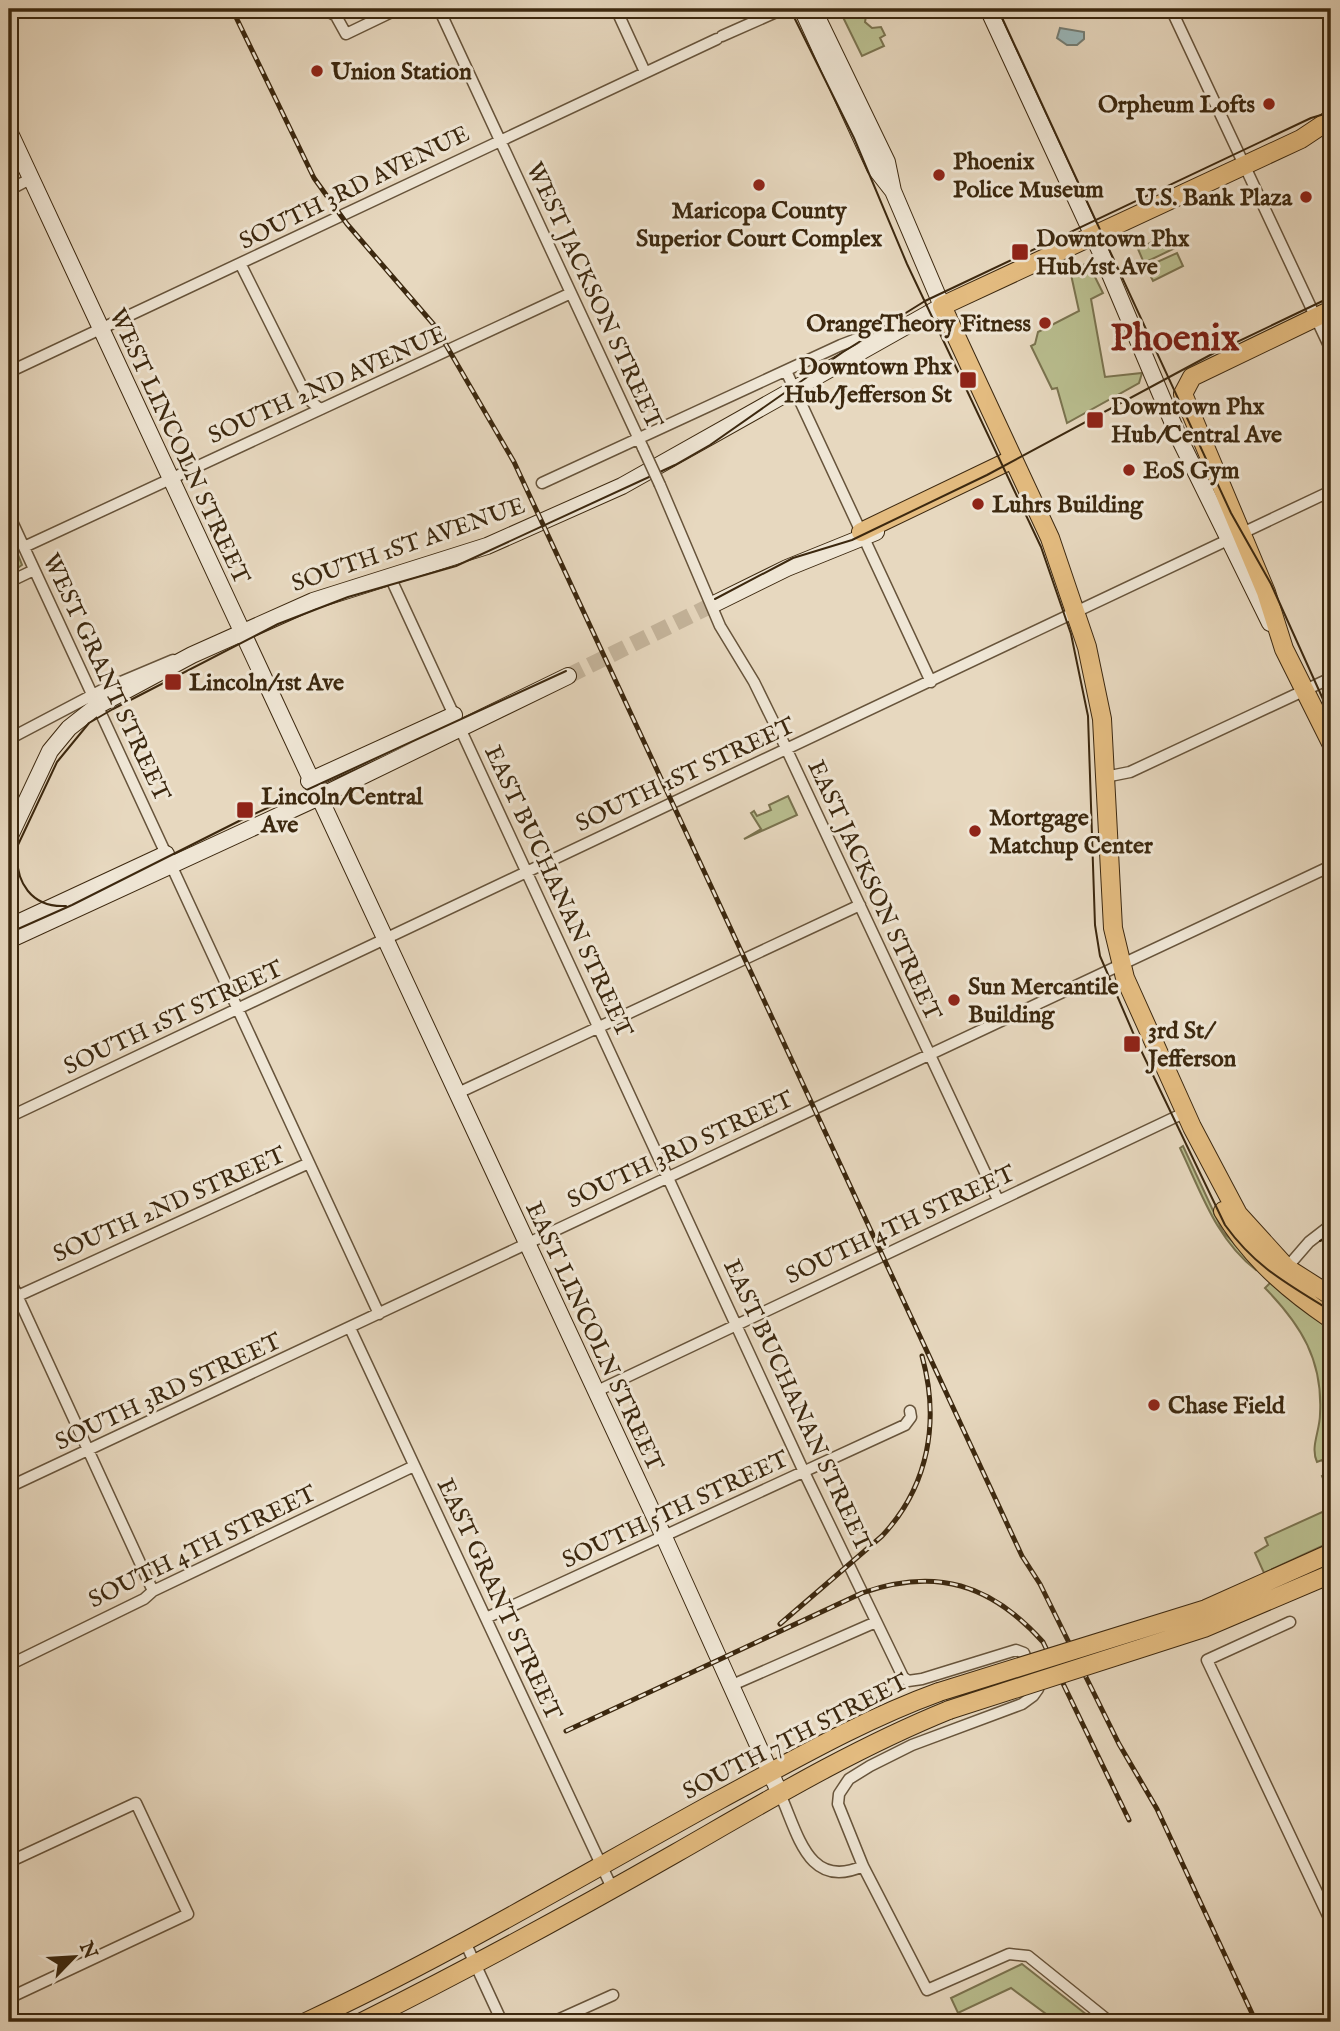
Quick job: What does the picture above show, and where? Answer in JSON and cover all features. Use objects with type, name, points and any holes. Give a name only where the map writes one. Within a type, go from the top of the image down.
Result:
[{"type":"main road","points":[[803,9],[875,168],[893,191],[942,306],[1050,538],[1076,611],[1094,675],[1102,719],[1113,928],[1120,964],[1189,1119],[1202,1162],[1221,1208],[1236,1234],[1331,1318]]},
{"type":"main road","points":[[988,9],[1166,404],[1271,604],[1283,649],[1331,743]]},
{"type":"main road","points":[[1301,139],[1331,119]]},
{"type":"main road","name":"WEST LINCOLN STREET","points":[[9,131],[309,781]]},
{"type":"main road","points":[[1301,139],[1331,133]]},
{"type":"main road","name":"SOUTH 1ST AVENUE","points":[[9,838],[51,751],[95,701],[313,601],[352,587],[391,579],[524,532],[622,486],[866,350],[923,314],[1301,139]]},
{"type":"main road","points":[[1234,536],[1186,404],[1184,388],[1192,377],[1324,314]]},
{"type":"main road","points":[[712,602],[937,500],[1013,459]]},
{"type":"main road","points":[[309,781],[568,676]]},
{"type":"main road","points":[[9,927],[168,858],[317,798],[457,722]]},
{"type":"main road","name":"EAST LINCOLN STREET","points":[[309,781],[458,1093],[780,1794]]},
{"type":"main road","points":[[9,940],[168,858]]},
{"type":"main road","points":[[1282,1274],[1331,1296]]},
{"type":"main road","name":"SOUTH 7TH STREET","points":[[306,2022],[465,1942],[770,1773],[893,1710],[939,1692],[1206,1609],[1331,1553]]},
{"type":"main road","name":"SOUTH 7TH STREET","points":[[362,2022],[475,1964],[876,1742],[949,1710],[1226,1620],[1331,1574]]},
{"type":"street","points":[[324,9],[336,16],[346,34],[398,9]]},
{"type":"street","name":"WEST JACKSON STREET","points":[[439,9],[712,602]]},
{"type":"street","points":[[616,9],[645,72]]},
{"type":"street","name":"SOUTH 3RD AVENUE","points":[[9,372],[783,9]]},
{"type":"street","points":[[1172,9],[1245,165],[1324,314],[1331,350]]},
{"type":"street","points":[[9,190],[30,179]]},
{"type":"street","points":[[241,265],[308,399],[320,410]]},
{"type":"street","name":"SOUTH 2ND AVENUE","points":[[24,547],[572,293]]},
{"type":"street","name":"SOUTH 1ST AVENUE","points":[[542,483],[641,443],[841,345],[923,314]]},
{"type":"street","points":[[786,371],[931,681]]},
{"type":"street","name":"SOUTH 1ST STREET","points":[[9,1117],[239,1011],[1331,491]]},
{"type":"street","name":"WEST GRANT STREET","points":[[9,515],[168,858]]},
{"type":"street","points":[[9,582],[34,570]]},
{"type":"street","name":"EAST BUCHANAN STREET","points":[[391,579],[804,1472],[876,1622],[908,1681],[1016,1650],[1024,1654],[1038,1689],[1022,1704],[912,1745],[849,1779],[839,1794],[838,1804],[863,1866]]},
{"type":"street","name":"EAST JACKSON STREET","points":[[712,602],[754,682],[998,1199]]},
{"type":"street","points":[[1105,777],[1130,772],[1331,678]]},
{"type":"street","points":[[9,739],[95,701]]},
{"type":"street","points":[[168,858],[379,1314]]},
{"type":"street","name":"SOUTH 3RD STREET","points":[[9,1487],[1331,866]]},
{"type":"street","points":[[458,1093],[860,905]]},
{"type":"street","name":"SOUTH 4TH STREET","points":[[595,1392],[998,1199],[1189,1119]]},
{"type":"street","name":"SOUTH 2ND STREET","points":[[13,1298],[309,1163]]},
{"type":"street","points":[[1282,1274],[1309,1241],[1331,1225]]},
{"type":"street","points":[[9,1278],[13,1298],[90,1450],[153,1591]]},
{"type":"street","name":"EAST GRANT STREET","points":[[350,1328],[612,1888]]},
{"type":"street","name":"SOUTH 5TH STREET","points":[[486,1618],[905,1425],[911,1417],[910,1411]]},
{"type":"street","name":"SOUTH 4TH STREET","points":[[9,1665],[144,1599],[153,1591],[414,1466]]},
{"type":"street","points":[[730,1686],[876,1622]]},
{"type":"street","points":[[1290,1622],[1207,1660],[1331,1922]]},
{"type":"street","name":"EAST LINCOLN STREET","points":[[780,1794],[808,1855],[817,1866],[840,1874],[863,1866]]},
{"type":"street","points":[[9,1862],[136,1803],[188,1914],[9,1998]]},
{"type":"street","points":[[863,1866],[927,1990],[1009,1954],[1028,1956],[1110,2022]]},
{"type":"street","points":[[465,1942],[502,2022]]},
{"type":"street","points":[[553,2022],[613,1994]]},
{"type":"green space","points":[[839,9],[874,11],[866,16],[865,22],[872,28],[881,27],[885,35],[880,38],[884,46],[862,56]]},
{"type":"green space","points":[[1168,234],[1175,248],[1144,263],[1138,249]]},
{"type":"green space","points":[[1177,253],[1183,266],[1153,281],[1146,267]]},
{"type":"green space","points":[[1088,263],[1103,293],[1091,299],[1105,377],[1142,373],[1139,383],[1067,423],[1057,388],[1052,389],[1031,346],[1035,344],[1038,332],[1079,311],[1070,270]]},
{"type":"green space","points":[[9,532],[22,565],[9,574]]},
{"type":"green space","points":[[788,796],[797,815],[744,839],[761,829],[751,813],[754,811],[757,816],[771,810],[769,805]]},
{"type":"green space","points":[[1183,1146],[1223,1232],[1258,1267],[1256,1270],[1230,1244],[1211,1214],[1180,1148]]},
{"type":"green space","points":[[1271,1282],[1331,1323],[1331,1498],[1322,1476],[1328,1473],[1322,1460],[1317,1462],[1315,1456],[1320,1420],[1318,1377],[1299,1330],[1265,1288]]},
{"type":"green space","points":[[1331,1508],[1331,1542],[1264,1573],[1255,1553],[1268,1545],[1265,1538]]},
{"type":"green space","points":[[1022,1964],[1096,2022],[1057,2022],[1011,1988],[958,2013],[951,1998]]},
{"type":"water","points":[[1060,28],[1084,32],[1084,39],[1077,45],[1067,45],[1057,38]]},
{"type":"tunnel","points":[[568,676],[716,603]]},
{"type":"tram line","points":[[790,9],[854,138],[907,264],[1041,547],[1071,634],[1088,716],[1095,925],[1100,956],[1137,1042],[1225,1225],[1261,1264],[1331,1311]]},
{"type":"tram line","points":[[998,9],[1231,513],[1271,584],[1331,717]]},
{"type":"tram line","points":[[9,864],[57,762],[89,723],[113,709],[278,624],[348,597],[456,566],[675,465],[710,445],[843,352],[925,301],[1311,118],[1331,112]]},
{"type":"tram line","points":[[715,599],[793,558],[852,540],[987,475],[1214,353],[1331,297]]},
{"type":"tram line","points":[[9,933],[72,905],[241,820],[566,671]]},
{"type":"tram line","points":[[18,850],[19,873],[28,891],[44,903],[66,906]]},
{"type":"tram line","points":[[1320,1241],[1331,1236]]},
{"type":"railway","points":[[232,9],[314,178],[347,224],[435,326],[514,462],[1022,1556],[1040,1584],[1119,1744],[1157,1809],[1256,2022]]},
{"type":"railway","points":[[780,1624],[882,1536],[911,1496],[920,1474],[930,1428],[930,1405],[922,1356]]},
{"type":"railway","points":[[566,1731],[862,1593],[889,1585],[938,1582],[961,1586],[982,1594],[1003,1606],[1043,1642],[1129,1820]]},
{"type":"place","name":"Union Station","points":[[317,71]]},
{"type":"place","name":"Orpheum Lofts","points":[[1269,104]]},
{"type":"place","name":"Phoenix Police Museum","points":[[939,175]]},
{"type":"place","name":"Maricopa County Superior Court Complex","points":[[759,185]]},
{"type":"place","name":"U.S. Bank Plaza","points":[[1306,197]]},
{"type":"place","name":"Downtown Phx Hub/1st Ave","points":[[1020,252]]},
{"type":"place","name":"OrangeTheory Fitness","points":[[1045,323]]},
{"type":"place","name":"Downtown Phx Hub/Jefferson St","points":[[968,380]]},
{"type":"place","name":"Downtown Phx Hub/Central Ave","points":[[1095,420]]},
{"type":"place","name":"EoS Gym","points":[[1129,470]]},
{"type":"place","name":"Luhrs Building","points":[[978,504]]},
{"type":"place","name":"Lincoln/1st Ave","points":[[173,682]]},
{"type":"place","name":"Lincoln/Central Ave","points":[[245,810]]},
{"type":"place","name":"Mortgage Matchup Center","points":[[975,831]]},
{"type":"place","name":"Sun Mercantile Building","points":[[954,1000]]},
{"type":"place","name":"3rd St/ Jefferson","points":[[1132,1044]]},
{"type":"place","name":"Chase Field","points":[[1154,1405]]},
{"type":"district","name":"Phoenix","points":[[1175,337]]}]
